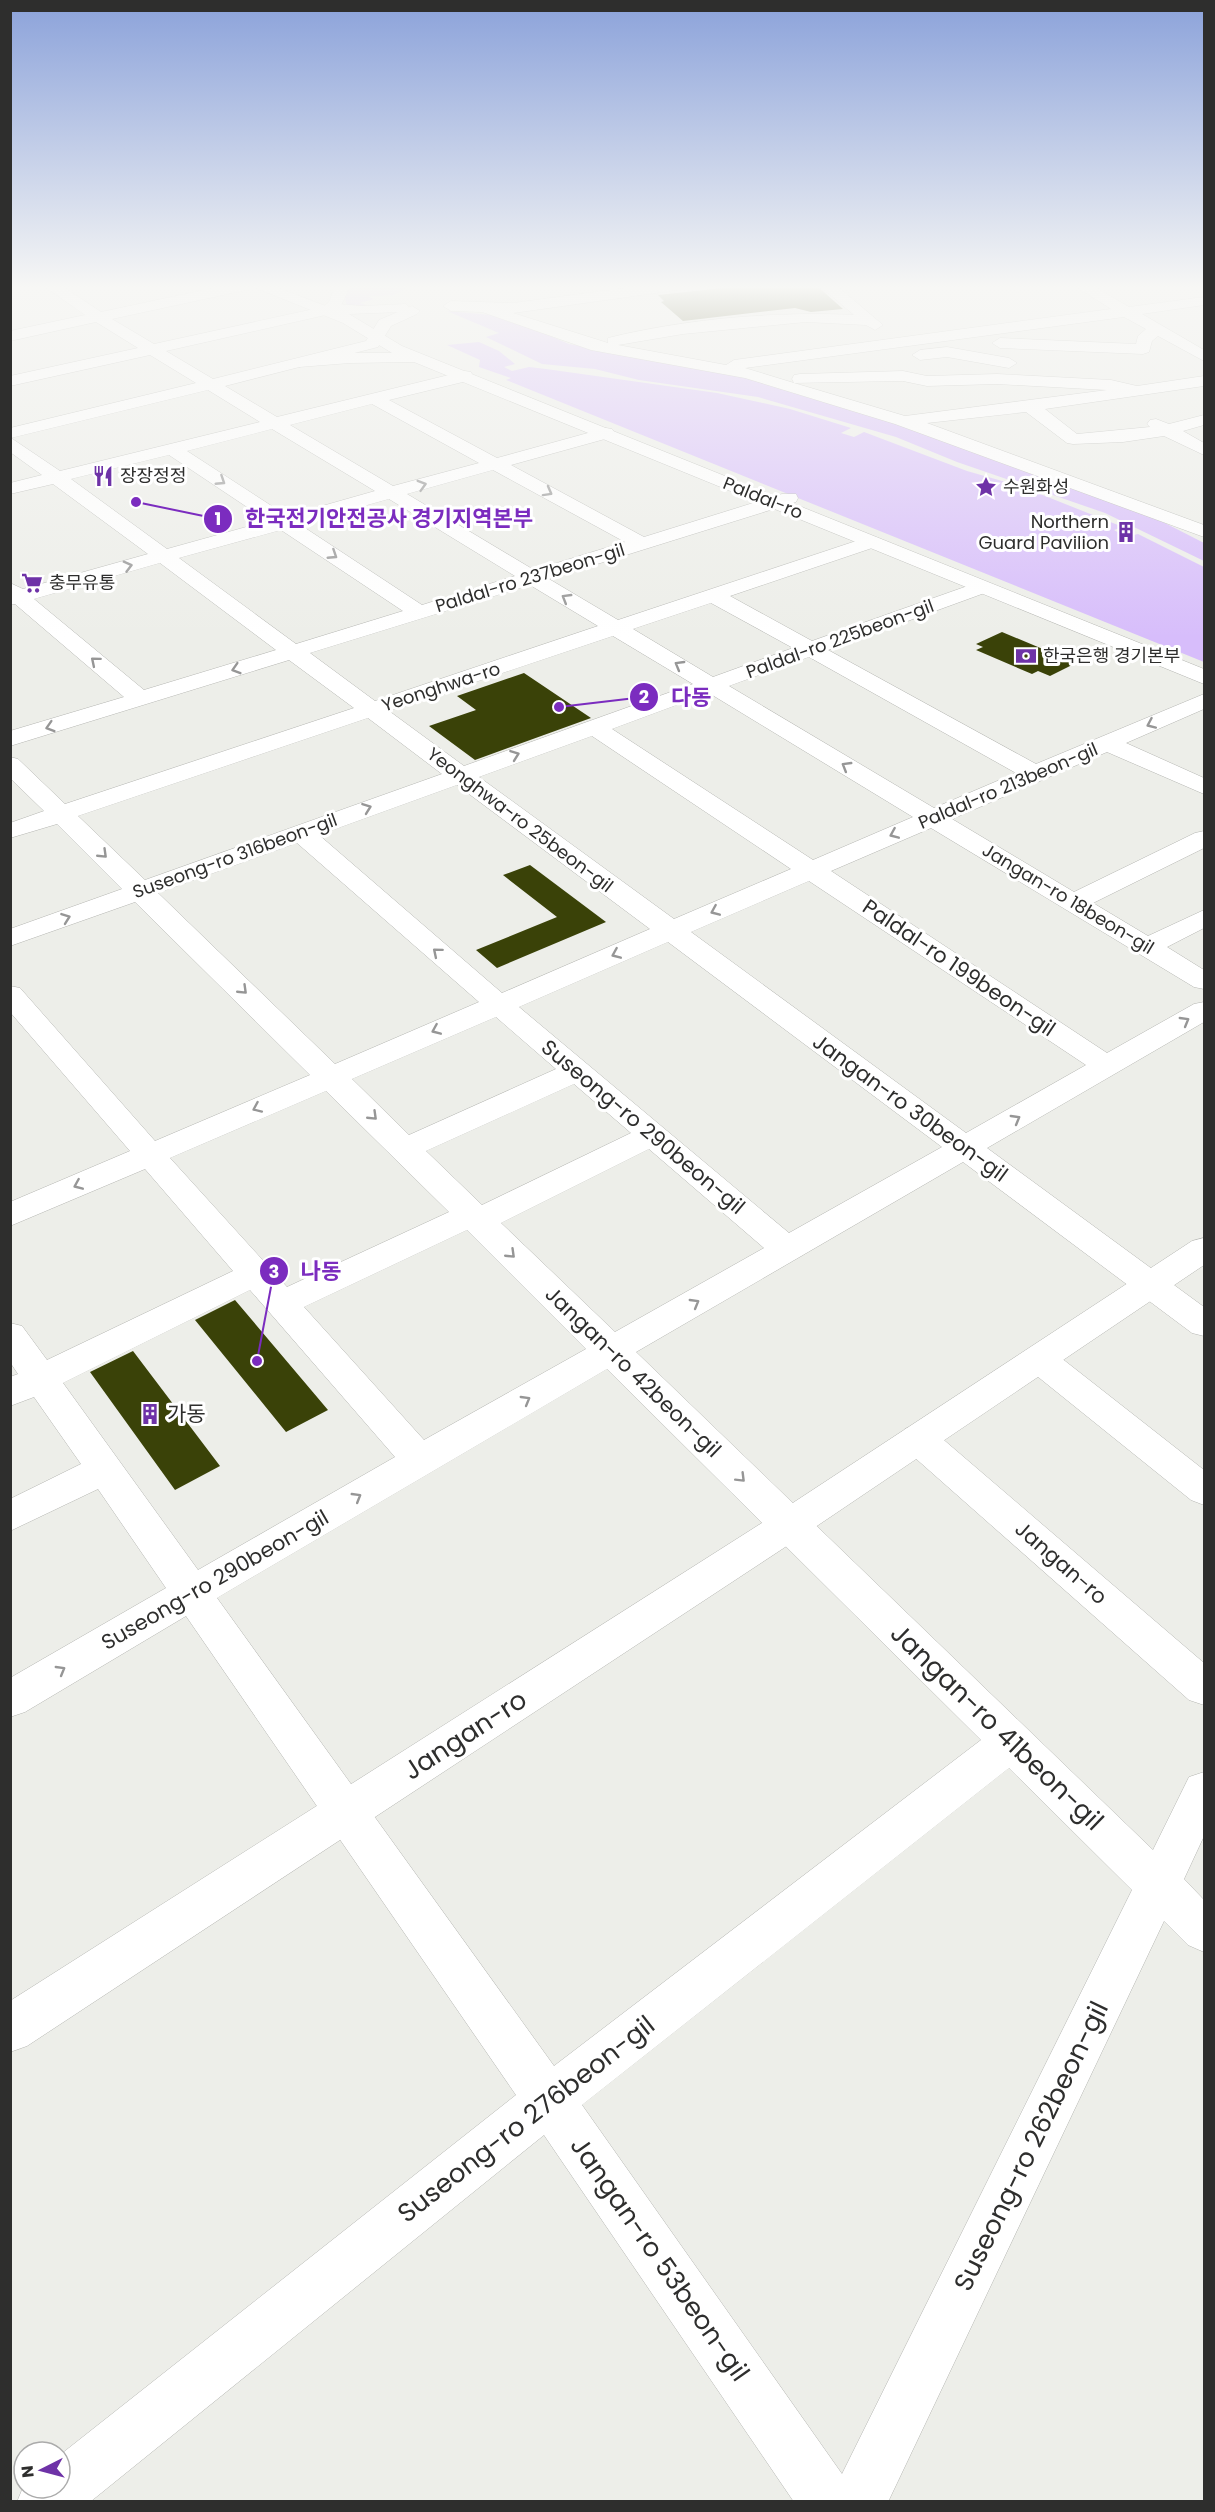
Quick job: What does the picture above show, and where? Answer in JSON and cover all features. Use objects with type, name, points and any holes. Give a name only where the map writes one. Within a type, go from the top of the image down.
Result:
[{"type":"street","points":[[10,433],[136,403]]},
{"type":"street","name":"Jangan-ro 18beon-gil","points":[[243,403],[1204,981]]},
{"type":"street","points":[[10,489],[358,403]]},
{"type":"street","name":"Paldal-ro 237beon-gil","points":[[383,403],[642,543]]},
{"type":"street","name":"Paldal-ro","points":[[532,403],[1204,666]]},
{"type":"street","name":"Paldal-ro","points":[[549,403],[781,500],[871,542],[1204,677]]},
{"type":"street","points":[[844,403],[901,420],[1204,531]]},
{"type":"street","points":[[984,403],[994,411]]},
{"type":"street","points":[[901,420],[1050,403]]},
{"type":"street","points":[[1117,403],[1204,450]]},
{"type":"street","points":[[1030,406],[1072,439],[1123,437],[1167,430],[1204,420]]},
{"type":"street","points":[[13,595],[163,557],[606,433]]},
{"type":"street","name":"Yeonghwa-ro 25beon-gil","points":[[10,443],[669,931]]},
{"type":"street","name":"Paldal-ro 237beon-gil","points":[[172,449],[419,612]]},
{"type":"street","name":"Paldal-ro 237beon-gil","points":[[10,739],[781,500]]},
{"type":"street","name":"Yeonghwa-ro","points":[[10,831],[871,542]]},
{"type":"street","name":"Paldal-ro 225beon-gil","points":[[460,775],[983,587]]},
{"type":"street","points":[[13,595],[140,699]]},
{"type":"street","points":[[714,596],[1036,774]]},
{"type":"street","name":"Paldal-ro 213beon-gil","points":[[10,1215],[1204,701]]},
{"type":"street","points":[[593,726],[810,870]]},
{"type":"street","points":[[1107,743],[1204,787]]},
{"type":"street","name":"Jangan-ro 42beon-gil","points":[[10,764],[406,1148],[474,1218],[789,1525]]},
{"type":"street","name":"Suseong-ro 316beon-gil","points":[[10,938],[460,775]]},
{"type":"street","name":"Suseong-ro 290beon-gil","points":[[300,832],[788,1250]]},
{"type":"street","points":[[1074,902],[1204,838]]},
{"type":"street","name":"Paldal-ro 199beon-gil","points":[[810,870],[1107,1066]]},
{"type":"street","points":[[1148,946],[1204,918]]},
{"type":"street","name":"Jangan-ro 30beon-gil","points":[[669,931],[1204,1324]]},
{"type":"street","points":[[10,994],[420,1460]]},
{"type":"street","points":[[965,1148],[1204,1010]]},
{"type":"street","points":[[406,1148],[577,1071]]},
{"type":"street","points":[[281,1304],[652,1135]]},
{"type":"street","name":"Suseong-ro 290beon-gil","points":[[10,1699],[192,1595],[420,1460],[965,1148]]},
{"type":"street","name":"Jangan-ro","points":[[10,2029],[789,1525],[1204,1249]]},
{"type":"street","points":[[26,1386],[255,1274]]},
{"type":"street","name":"Jangan-ro 53beon-gil","points":[[10,1335],[26,1386],[105,1469],[549,2100],[828,2502]]},
{"type":"street","points":[[1039,1359],[1204,1490]]},
{"type":"street","name":"Jangan-ro","points":[[918,1439],[1204,1687]]},
{"type":"street","points":[[10,1516],[105,1469]]},
{"type":"street","name":"Jangan-ro 41beon-gil","points":[[789,1525],[1204,1930]]},
{"type":"street","name":"Suseong-ro 276beon-gil","points":[[45,2502],[549,2100],[1012,1741]]},
{"type":"street","name":"Suseong-ro 262beon-gil","points":[[858,2502],[1204,1791]]},
{"type":"shaded area","points":[[563,403],[764,403],[790,409],[851,428],[841,433],[854,437],[864,432],[967,471],[1020,486],[1123,527],[1114,530],[1126,537],[1138,534],[1204,567],[1204,662]]},
{"type":"shaded area","points":[[779,403],[832,403],[920,431],[1163,522],[1204,543],[1204,561],[1105,513],[957,462],[896,437]]},
{"type":"building","name":"한국은행 경기본부","points":[[1002,632],[1076,663],[1050,676],[1038,671],[1032,674],[976,650],[983,647],[976,644]]},
{"type":"building","points":[[524,673],[591,718],[475,760],[429,726],[476,710],[457,696]]},
{"type":"building","points":[[530,865],[606,922],[497,968],[476,950],[557,917],[503,875]]},
{"type":"building","points":[[235,1300],[328,1410],[286,1432],[195,1320]]},
{"type":"building","name":"가동","points":[[133,1351],[220,1466],[175,1490],[90,1372]]},
{"type":"place","name":"장장정정","points":[[103,476]]},
{"type":"place","name":"수원화성","points":[[986,487]]},
{"type":"place","name":"한국전기안전공사 경기지역본부","points":[[136,502]]},
{"type":"place","name":"Northern Guard Pavilion","points":[[1126,532]]},
{"type":"place","name":"충무유통","points":[[32,583]]},
{"type":"place","name":"한국은행 경기본부","points":[[1026,656]]},
{"type":"place","name":"다동","points":[[559,707]]},
{"type":"place","name":"나동","points":[[257,1361]]},
{"type":"place","name":"가동","points":[[150,1414]]}]
